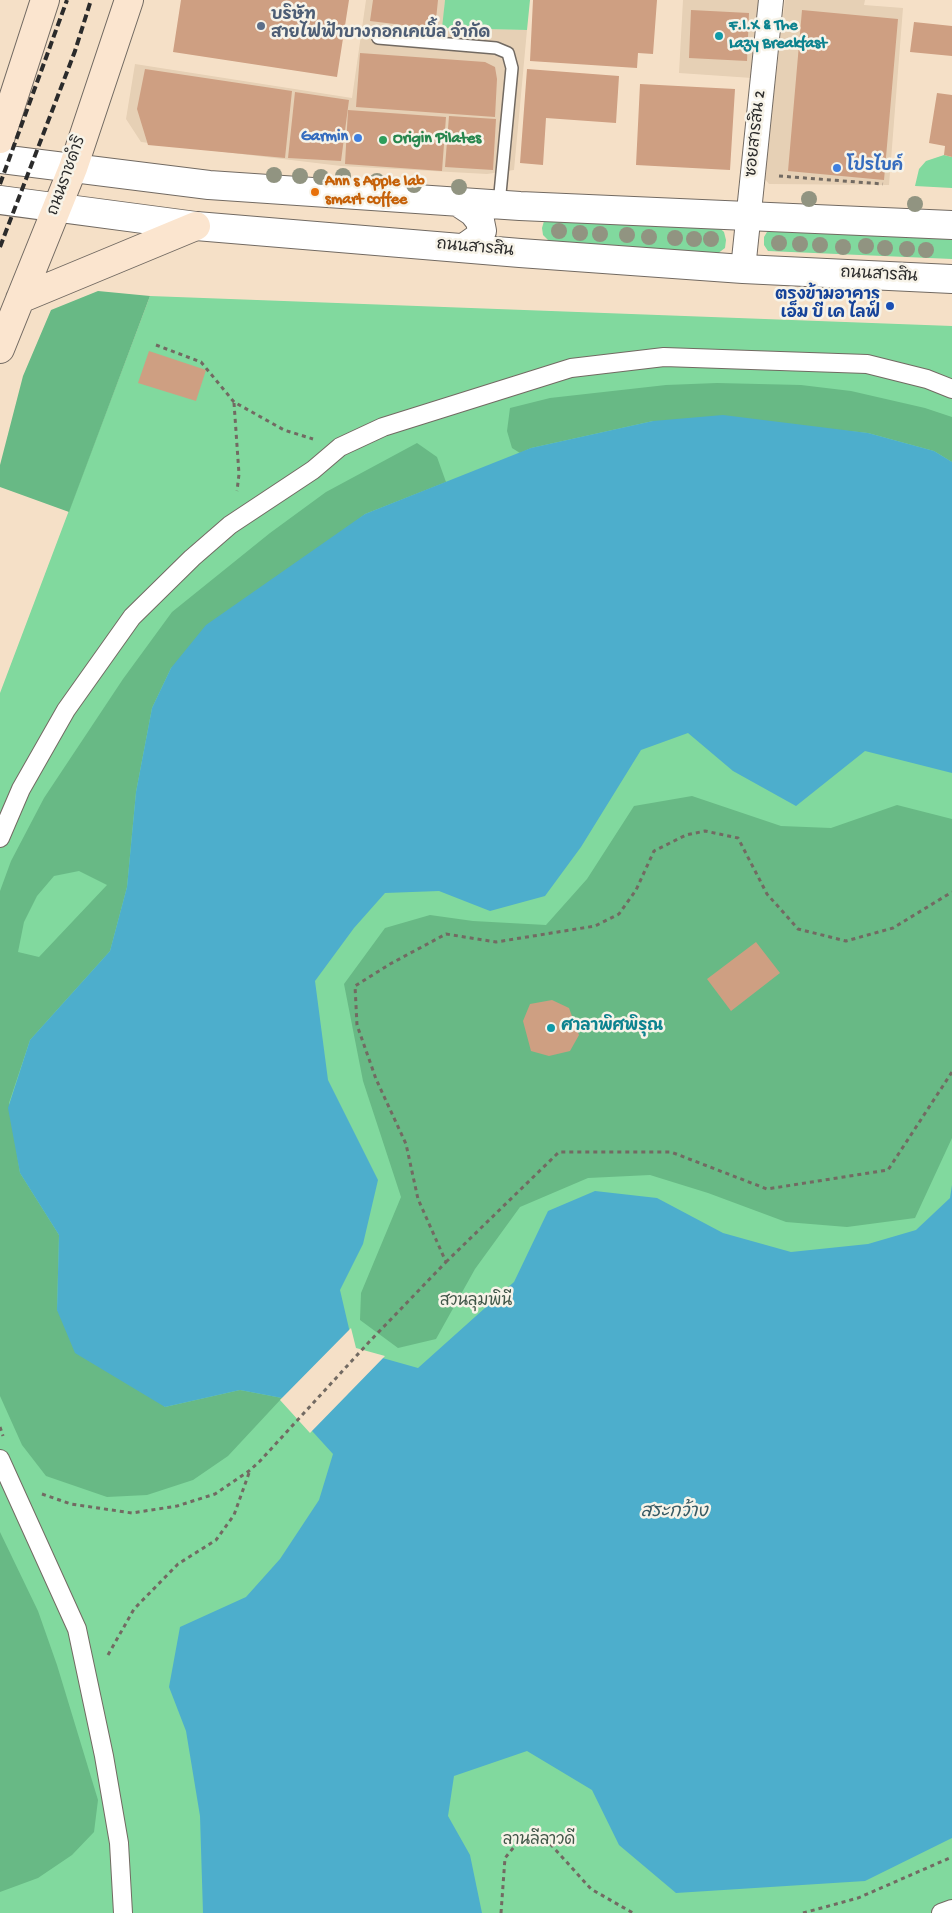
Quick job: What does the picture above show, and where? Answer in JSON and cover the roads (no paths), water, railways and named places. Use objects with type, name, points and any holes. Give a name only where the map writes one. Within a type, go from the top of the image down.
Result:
[{"type":"main road","points":[[0,139],[46,0]]},
{"type":"main road","name":"ถนนราชดำริ","points":[[0,349],[73,168],[129,0]]},
{"type":"main road","points":[[20,299],[196,226]]},
{"type":"street","name":"ซอยสารสิน 2","points":[[743,269],[771,0]]},
{"type":"street","points":[[0,159],[209,185],[509,205],[952,225]]},
{"type":"street","name":"ถนนสารสิน","points":[[0,200],[196,226],[520,253],[743,269],[952,279]]},
{"type":"street","points":[[458,202],[473,212],[480,221],[482,232],[478,238],[464,248]]},
{"type":"street","points":[[509,205],[507,215],[502,222],[501,231],[505,241],[520,253]]},
{"type":"street","points":[[0,838],[21,789],[66,710],[132,617],[230,524],[313,470],[340,447],[383,427],[571,368],[664,357],[867,364],[927,379],[952,389]]},
{"type":"street","points":[[0,1459],[76,1629],[92,1698],[119,1843],[123,1913]]},
{"type":"street","points":[[941,1913],[952,1909]]},
{"type":"lane","points":[[378,38],[496,48],[508,53],[512,68],[509,205]]},
{"type":"water","name":"สระกว้าง","points":[[723,415],[868,433],[934,451],[952,462],[952,773],[865,751],[796,806],[733,771],[688,733],[641,750],[581,847],[545,896],[490,911],[439,891],[385,893],[354,928],[315,981],[328,1080],[378,1180],[363,1244],[340,1290],[354,1350],[418,1368],[514,1282],[548,1211],[595,1191],[657,1198],[723,1233],[791,1252],[868,1244],[916,1230],[950,1198],[952,1185],[952,1838],[865,1881],[676,1893],[619,1845],[592,1790],[527,1751],[454,1776],[448,1816],[470,1855],[482,1913],[203,1913],[200,1816],[186,1731],[169,1687],[180,1627],[246,1597],[280,1559],[319,1500],[333,1454],[282,1398],[240,1390],[165,1407],[75,1353],[57,1310],[59,1235],[20,1173],[8,1108],[30,1040],[110,951],[127,887],[136,792],[152,708],[171,668],[206,625],[365,514],[531,448],[653,421]]},
{"type":"railway","points":[[0,184],[67,0]]},
{"type":"railway","points":[[0,247],[75,51],[91,0]]},
{"type":"place","name":"บริษัท สายไฟฟ้าบางกอกเคเบิ้ล จำกัด","points":[[261,26]]},
{"type":"place","name":"F.I.X & The Lazy Breakfast","points":[[719,36]]},
{"type":"place","name":"Garmin","points":[[358,138]]},
{"type":"place","name":"Origin Pilates","points":[[383,140]]},
{"type":"place","name":"โปรไบค์","points":[[837,168]]},
{"type":"place","name":"Ann s Apple lab smart coffee","points":[[315,192]]},
{"type":"place","name":"ตรงข้ามอาคาร เอ็ม บี เค ไลฟ์","points":[[890,306]]},
{"type":"place","name":"ศาลาพิศพิรุณ","points":[[551,1028]]},
{"type":"park label","name":"สวนลุมพินี","points":[[476,1303]]},
{"type":"park label","name":"ลานลีลาวดี","points":[[539,1842]]}]
